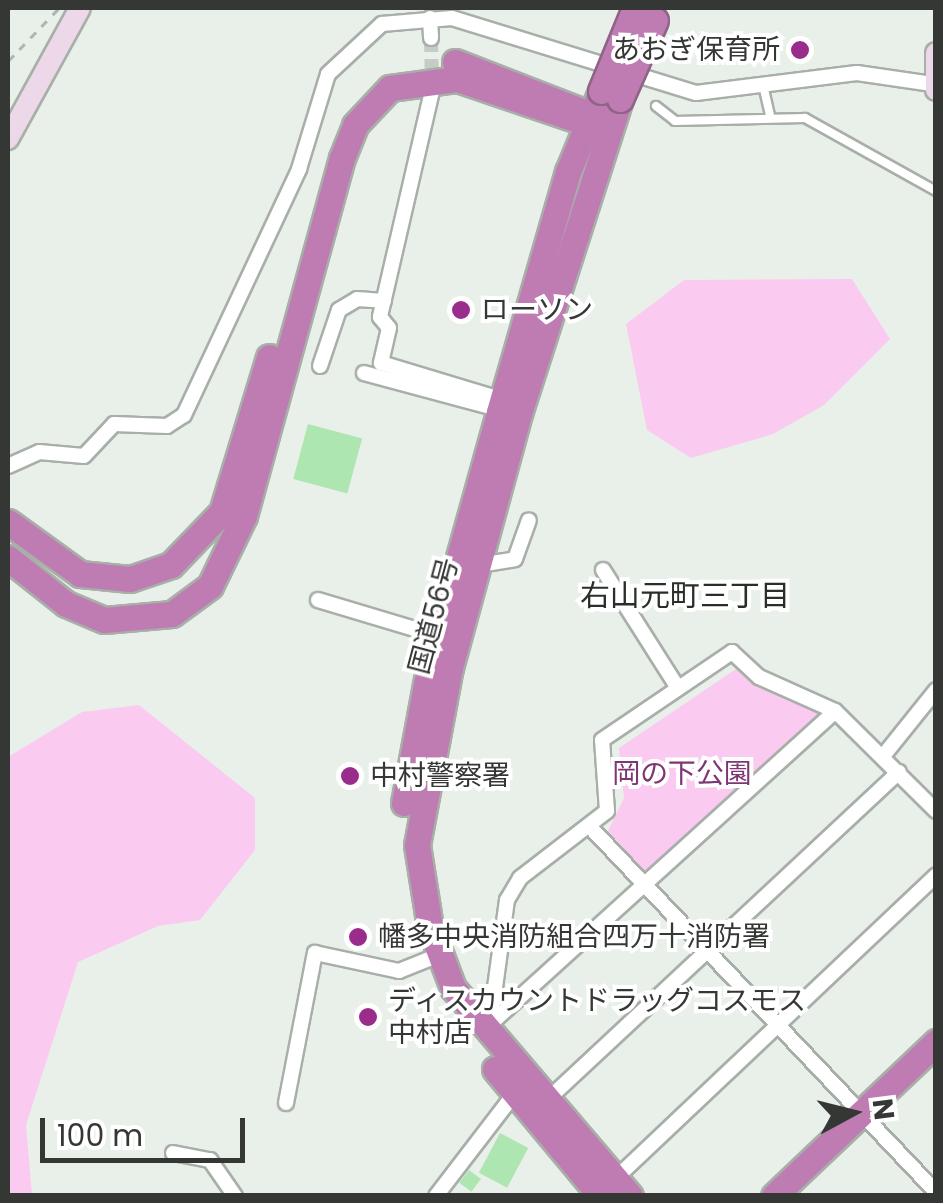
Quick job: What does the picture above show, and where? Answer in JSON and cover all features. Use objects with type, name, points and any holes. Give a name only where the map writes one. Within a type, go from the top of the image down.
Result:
[{"type":"highway","name":"国道56号","points":[[615,1190],[535,1101],[473,1044],[432,957],[402,847],[448,639],[507,407],[602,111],[650,12]]},
{"type":"highway","points":[[17,531],[80,574],[130,579],[171,565],[210,534],[236,472],[328,153],[366,84],[405,65],[461,62],[602,111]]},
{"type":"highway","points":[[10,561],[82,613],[122,622],[172,614],[210,586],[244,516],[342,158],[373,100],[404,82],[457,79],[602,111]]},
{"type":"highway","name":"国道56号","points":[[448,639],[479,565],[507,407]]},
{"type":"highway","name":"国道56号","points":[[432,957],[535,1101]]},
{"type":"highway","points":[[774,1196],[936,1042]]},
{"type":"main road","points":[[8,139],[80,8]]},
{"type":"main road","points":[[934,87],[936,53]]},
{"type":"street","points":[[430,18],[430,38]]},
{"type":"street","points":[[8,466],[39,452],[84,456],[114,424],[167,426],[184,416],[299,169],[334,64],[382,24],[430,18],[696,94],[857,73],[916,89],[934,87]]},
{"type":"street","points":[[432,92],[384,301],[381,363],[507,407]]},
{"type":"street","points":[[320,366],[338,310],[358,299],[384,301]]},
{"type":"street","points":[[364,373],[507,407]]},
{"type":"street","points":[[479,565],[514,558],[529,520]]},
{"type":"street","points":[[603,570],[678,688]]},
{"type":"street","points":[[318,600],[448,639]]},
{"type":"street","points":[[486,1028],[506,900],[520,878],[592,829],[611,790],[602,740],[732,652],[759,677],[835,711],[884,755],[936,811]]},
{"type":"street","points":[[884,755],[936,690]]},
{"type":"street","points":[[486,1028],[835,711]]},
{"type":"street","points":[[436,1196],[495,1116],[535,1101],[710,956],[900,772]]},
{"type":"street","points":[[592,829],[936,1192]]},
{"type":"street","points":[[615,1190],[776,1026],[936,875]]},
{"type":"street","points":[[286,1103],[315,953],[399,970],[432,957]]},
{"type":"street","points":[[173,1153],[210,1160],[235,1196]]},
{"type":"lane","points":[[763,85],[770,115]]},
{"type":"lane","points":[[656,106],[675,121],[770,115],[805,118],[936,191]]},
{"type":"path","points":[[8,61],[59,8]]},
{"type":"green space","points":[[852,279],[890,339],[824,405],[773,434],[691,458],[647,430],[626,324],[684,280]]},
{"type":"green space","name":"岡の下公園","points":[[739,667],[828,716],[651,879],[608,831],[624,798],[619,748]]},
{"type":"green space","points":[[139,705],[255,798],[255,850],[200,920],[158,926],[78,962],[26,1125],[32,1195],[8,1195],[8,757],[82,712]]},
{"type":"building","points":[[308,424],[362,438],[347,494],[293,479]]},
{"type":"building","points":[[500,1133],[528,1148],[507,1188],[479,1173]]},
{"type":"building","points":[[469,1170],[481,1179],[471,1192],[459,1183]]},
{"type":"tunnel","points":[[431,38],[432,88]]},
{"type":"place","name":"あおぎ保育所","points":[[800,50]]},
{"type":"place","name":"ローソン","points":[[461,310]]},
{"type":"place","name":"中村警察署","points":[[350,776]]},
{"type":"place","name":"幡多中央消防組合四万十消防署","points":[[358,937]]},
{"type":"place","name":"ディスカウントドラッグコスモス 中村店","points":[[368,1017]]},
{"type":"district","name":"右山元町三丁目","points":[[685,596]]}]
